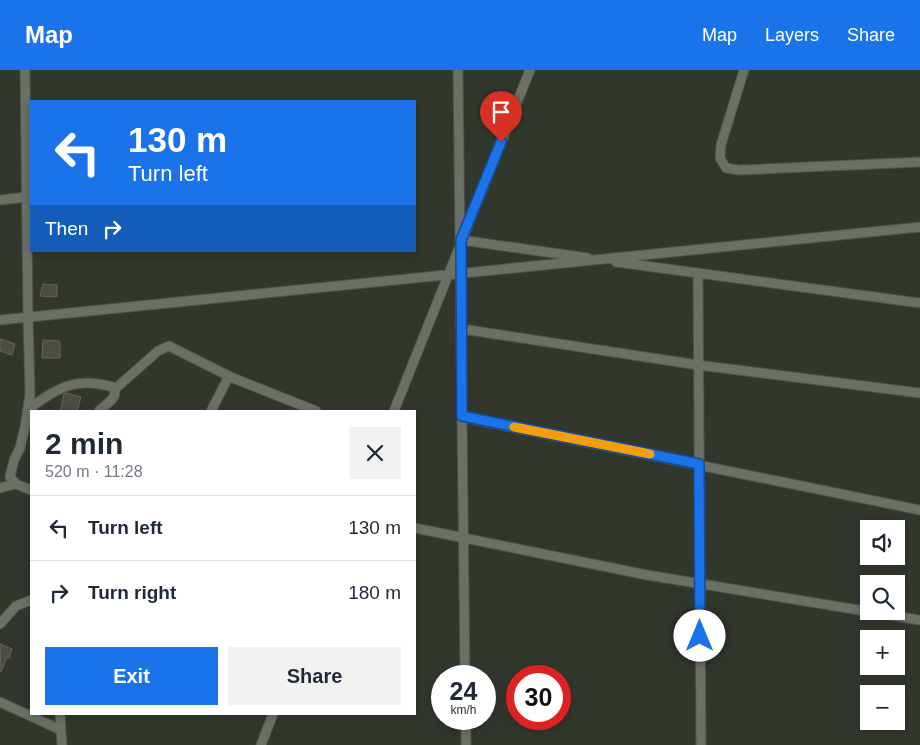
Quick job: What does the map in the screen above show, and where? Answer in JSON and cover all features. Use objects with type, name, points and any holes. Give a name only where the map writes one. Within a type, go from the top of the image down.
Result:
[{"type":"street","points":[[25,70],[30,394],[20,448],[14,460],[10,477],[16,484],[30,490]]},
{"type":"street","points":[[458,70],[462,274],[465,665]]},
{"type":"street","points":[[394,410],[530,70]]},
{"type":"street","points":[[744,70],[721,145],[720,158],[726,168],[740,170],[920,162]]},
{"type":"street","points":[[0,200],[26,197]]},
{"type":"street","points":[[0,320],[920,227]]},
{"type":"street","points":[[461,240],[920,303]]},
{"type":"street","points":[[698,273],[701,745]]},
{"type":"street","points":[[462,329],[698,365],[920,393]]},
{"type":"street","points":[[100,410],[115,396],[115,389],[158,351],[169,346],[228,376],[313,410]]},
{"type":"street","points":[[211,410],[228,376]]},
{"type":"street","points":[[28,409],[57,389],[74,383],[109,386],[115,389]]},
{"type":"street","points":[[462,416],[920,510]]},
{"type":"street","points":[[20,448],[30,447]]},
{"type":"street","points":[[0,488],[16,484]]},
{"type":"street","points":[[416,528],[647,574],[920,620]]},
{"type":"street","points":[[0,624],[16,606],[30,600]]},
{"type":"street","points":[[0,702],[61,730]]},
{"type":"street","points":[[60,715],[62,745]]},
{"type":"street","points":[[261,745],[273,715]]},
{"type":"street","points":[[466,730],[466,745]]},
{"type":"building","points":[[43,284],[57,285],[57,297],[40,296]]},
{"type":"building","points":[[0,339],[15,344],[12,355],[0,351]]},
{"type":"building","points":[[43,340],[60,341],[60,358],[42,358]]},
{"type":"building","points":[[64,394],[81,397],[77,410],[60,410]]},
{"type":"building","points":[[0,644],[12,649],[1,672]]},
{"type":"slow traffic","points":[[514,427],[650,454]]},
{"type":"route","points":[[501,142],[461,240],[462,416],[699,464],[700,636]]}]
